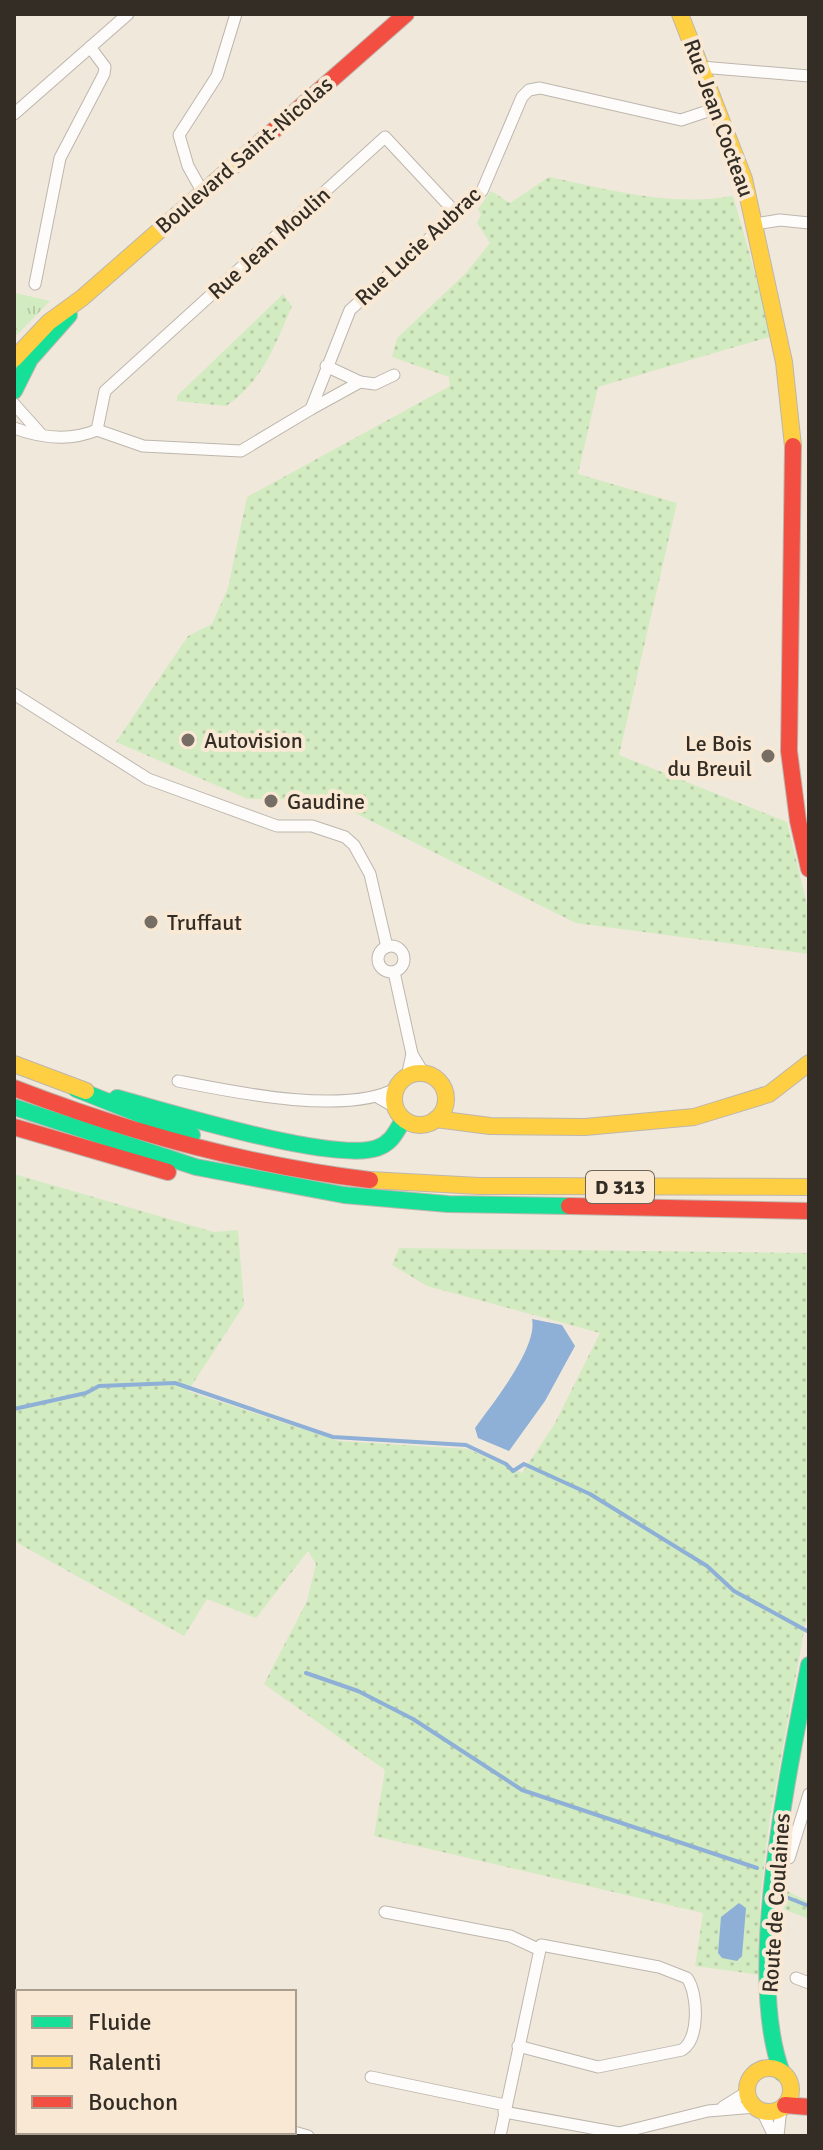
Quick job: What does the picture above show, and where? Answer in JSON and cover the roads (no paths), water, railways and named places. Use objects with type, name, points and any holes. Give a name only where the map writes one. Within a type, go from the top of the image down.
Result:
[{"type":"main road","name":"Rue Jean Cocteau","points":[[680,14],[744,179],[755,224]]},
{"type":"main road","name":"Boulevard Saint-Nicolas","points":[[14,359],[49,322],[82,298],[399,16]]},
{"type":"main road","points":[[755,224],[784,362],[792,421],[795,499],[789,751],[809,869]]},
{"type":"main road","name":"Boulevard Saint-Nicolas","points":[[14,391],[30,359],[82,298]]},
{"type":"main road","points":[[398,1112],[420,1125],[436,1119],[490,1126],[585,1127],[682,1118],[750,1102],[790,1080],[809,1063]]},
{"type":"main road","points":[[14,1064],[139,1117],[279,1166]]},
{"type":"main road","points":[[790,1080],[809,1078]]},
{"type":"main road","points":[[76,1089],[144,1103],[240,1131],[346,1151],[375,1149],[390,1142],[399,1130],[398,1112],[409,1080],[441,1085],[445,1101],[460,1121]]},
{"type":"main road","name":"D 313","points":[[14,1088],[155,1138],[279,1166],[430,1185],[809,1187]]},
{"type":"main road","points":[[436,1119],[445,1101]]},
{"type":"main road","name":"D 313","points":[[14,1107],[128,1147],[275,1184],[344,1195],[448,1204],[809,1211]]},
{"type":"main road","points":[[14,1127],[111,1158],[198,1179],[261,1192],[275,1184]]},
{"type":"main road","name":"Route de Coulaines","points":[[786,2079],[771,2047],[769,1969],[774,1866],[782,1801],[809,1665]]},
{"type":"main road","name":"Route de Coulaines","points":[[759,2071],[771,2047]]},
{"type":"main road","points":[[809,2099],[769,2069],[759,2071],[751,2078],[755,2103],[809,2107]]},
{"type":"main road","points":[[783,2106],[786,2079]]},
{"type":"street","points":[[14,114],[128,14]]},
{"type":"street","points":[[202,191],[188,166],[179,135],[217,76],[236,14]]},
{"type":"street","points":[[35,284],[60,158],[104,74],[105,67],[90,47]]},
{"type":"street","points":[[701,67],[809,76]]},
{"type":"street","name":"Rue Lucie Aubrac","points":[[311,409],[350,310],[455,212],[482,191],[522,97],[529,90],[540,88],[681,120],[717,108]]},
{"type":"street","name":"Rue Jean Moulin","points":[[97,430],[105,391],[385,137],[455,212]]},
{"type":"street","points":[[755,224],[780,220],[809,223]]},
{"type":"street","points":[[326,366],[360,382],[375,384],[394,375]]},
{"type":"street","points":[[14,428],[81,437],[97,430],[143,446],[241,451],[360,382]]},
{"type":"street","points":[[14,404],[41,434]]},
{"type":"street","points":[[14,694],[148,779],[277,826],[312,826],[345,837],[354,845],[370,874],[387,947]]},
{"type":"street","points":[[387,947],[399,949],[404,956],[403,964],[394,972],[385,970],[379,962],[380,952],[387,947]]},
{"type":"street","points":[[178,1081],[287,1100],[379,1098],[409,1080],[412,1054],[394,972]]},
{"type":"street","points":[[379,1098],[398,1112]]},
{"type":"street","points":[[789,1858],[809,1794]]},
{"type":"street","points":[[385,1912],[510,1936],[538,1949]]},
{"type":"street","points":[[500,2136],[505,2108],[538,1949],[546,1944],[659,1967],[687,1978],[694,1992],[692,2035],[688,2046],[682,2050],[598,2067],[518,2046]]},
{"type":"street","points":[[796,1978],[809,1983]]},
{"type":"street","points":[[371,2077],[619,2133],[755,2103],[776,2136]]},
{"type":"street","points":[[776,2136],[783,2106]]},
{"type":"water","points":[[532,1319],[562,1325],[575,1346],[545,1401],[509,1451],[478,1438],[475,1428],[521,1360],[532,1331]]},
{"type":"water","points":[[739,1903],[746,1908],[742,1956],[737,1961],[722,1958],[718,1953],[721,1917]]},
{"type":"waterway","points":[[14,1409],[86,1393],[99,1386],[175,1383],[333,1437],[466,1445],[506,1464],[513,1471],[524,1464],[590,1494],[707,1566],[734,1591],[809,1632]]},
{"type":"waterway","points":[[306,1673],[358,1691],[413,1719],[522,1790],[757,1868]]},
{"type":"waterway","points":[[786,1897],[809,1906]]},
{"type":"place","name":"Autovision","points":[[188,740]]},
{"type":"place","name":"Le Bois du Breuil","points":[[768,756]]},
{"type":"place","name":"Gaudine","points":[[271,801]]},
{"type":"place","name":"Truffaut","points":[[151,922]]}]
